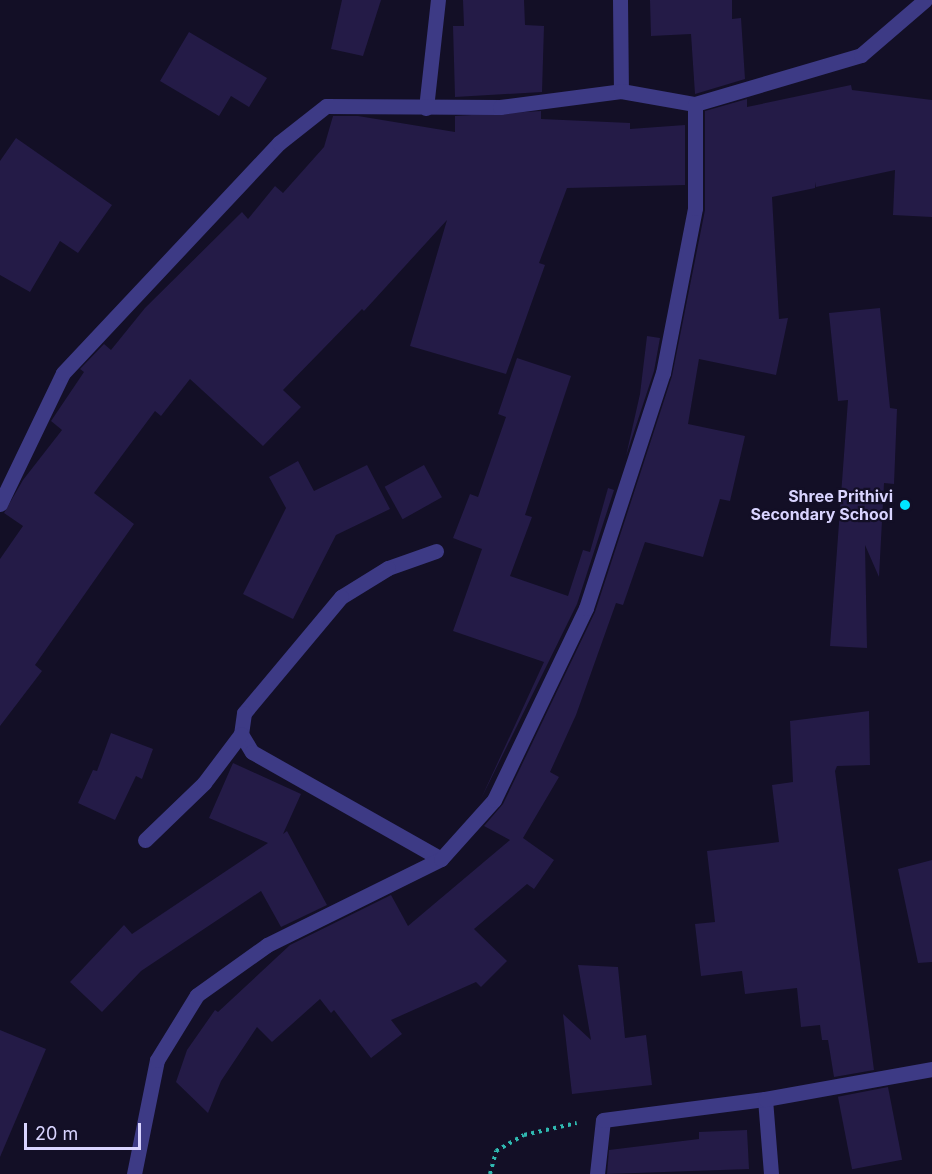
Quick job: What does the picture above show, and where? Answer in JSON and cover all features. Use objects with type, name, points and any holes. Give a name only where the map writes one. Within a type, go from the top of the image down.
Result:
[{"type":"street","points":[[426,108],[438,0]]},
{"type":"street","points":[[620,0],[621,91]]},
{"type":"street","points":[[0,504],[63,373],[279,143],[326,106],[500,107],[621,91],[695,104],[861,54],[925,0]]},
{"type":"street","points":[[134,1174],[157,1060],[197,995],[267,945],[441,859],[494,800],[590,597],[663,373],[695,208],[695,104]]},
{"type":"street","points":[[145,840],[204,783],[241,734],[244,713],[341,597],[388,568],[436,550]]},
{"type":"street","points":[[241,734],[252,752],[441,859]]},
{"type":"street","points":[[597,1174],[603,1120],[765,1099],[932,1069]]},
{"type":"street","points":[[765,1099],[771,1174]]},
{"type":"path","points":[[490,1174],[496,1151],[524,1135],[550,1126],[603,1120]]},
{"type":"building","points":[[342,0],[381,0],[363,56],[331,49]]},
{"type":"building","points":[[463,0],[524,0],[525,25],[544,26],[542,92],[455,97],[453,26],[464,26]]},
{"type":"building","points":[[650,0],[732,0],[732,19],[741,18],[745,79],[695,94],[691,34],[651,36]]},
{"type":"building","points":[[189,32],[267,78],[249,107],[231,96],[219,116],[160,81]]},
{"type":"building","points":[[851,85],[852,90],[932,100],[932,217],[893,215],[895,170],[816,187],[816,182],[815,188],[772,197],[779,319],[788,318],[776,375],[699,359],[688,424],[745,436],[730,501],[720,499],[703,557],[645,542],[623,605],[616,603],[576,715],[550,772],[559,777],[523,838],[554,860],[534,889],[527,884],[474,929],[507,961],[481,987],[476,982],[391,1020],[402,1034],[371,1058],[334,1010],[331,1013],[320,999],[272,1042],[257,1027],[221,1081],[208,1113],[176,1082],[187,1050],[215,1010],[218,1012],[290,945],[391,895],[408,926],[510,840],[484,826],[503,804],[595,612],[672,376],[705,210],[705,111],[747,99],[747,107]]},
{"type":"building","points":[[541,111],[541,119],[630,123],[630,129],[685,125],[685,185],[567,188],[539,263],[545,265],[506,374],[410,346],[447,220],[364,311],[362,309],[283,390],[301,407],[263,446],[190,379],[161,416],[155,411],[94,493],[134,524],[35,665],[42,671],[0,726],[0,559],[23,526],[4,513],[23,480],[62,430],[51,421],[84,372],[80,369],[104,344],[111,350],[145,308],[242,212],[248,219],[275,186],[283,193],[324,147],[333,116],[358,116],[455,132],[455,116]]},
{"type":"building","points":[[16,138],[112,205],[78,253],[60,241],[30,292],[0,275],[0,161]]},
{"type":"building","points":[[880,308],[890,408],[897,409],[894,484],[884,483],[879,577],[865,545],[867,648],[830,646],[848,400],[838,401],[829,313]]},
{"type":"building","points":[[647,336],[660,338],[654,371],[626,456],[640,394]]},
{"type":"building","points":[[517,358],[571,376],[525,515],[532,517],[510,576],[568,596],[583,550],[590,552],[608,488],[614,490],[577,604],[480,801],[544,662],[453,631],[482,549],[453,538],[470,494],[478,497],[506,417],[498,414]]},
{"type":"building","points":[[298,461],[314,491],[367,465],[390,509],[336,535],[293,619],[243,594],[286,508],[269,477]]},
{"type":"building","points":[[424,465],[442,497],[403,519],[385,487]]},
{"type":"building","points":[[869,711],[870,765],[837,766],[835,771],[874,1070],[834,1077],[828,1040],[822,1040],[820,1025],[801,1027],[797,988],[745,994],[742,971],[701,976],[695,924],[715,922],[707,851],[779,842],[772,785],[793,782],[790,721]]},
{"type":"building","points":[[111,733],[153,749],[142,779],[136,776],[115,820],[78,803],[93,770],[97,771]]},
{"type":"building","points":[[233,763],[301,794],[283,834],[287,831],[327,905],[281,927],[261,891],[141,971],[102,1012],[70,982],[124,925],[132,934],[268,843],[209,818]]},
{"type":"building","points":[[932,860],[932,962],[918,963],[898,869]]},
{"type":"building","points":[[578,965],[618,967],[625,1038],[646,1035],[652,1085],[572,1094],[563,1014],[591,1040]]},
{"type":"building","points":[[0,1030],[46,1049],[0,1157]]},
{"type":"building","points":[[888,1087],[902,1160],[852,1169],[838,1097]]},
{"type":"building","points":[[747,1130],[749,1169],[607,1174],[609,1150],[699,1139],[699,1132]]},
{"type":"place","name":"Shree Prithivi Secondary School","points":[[905,505]]}]
